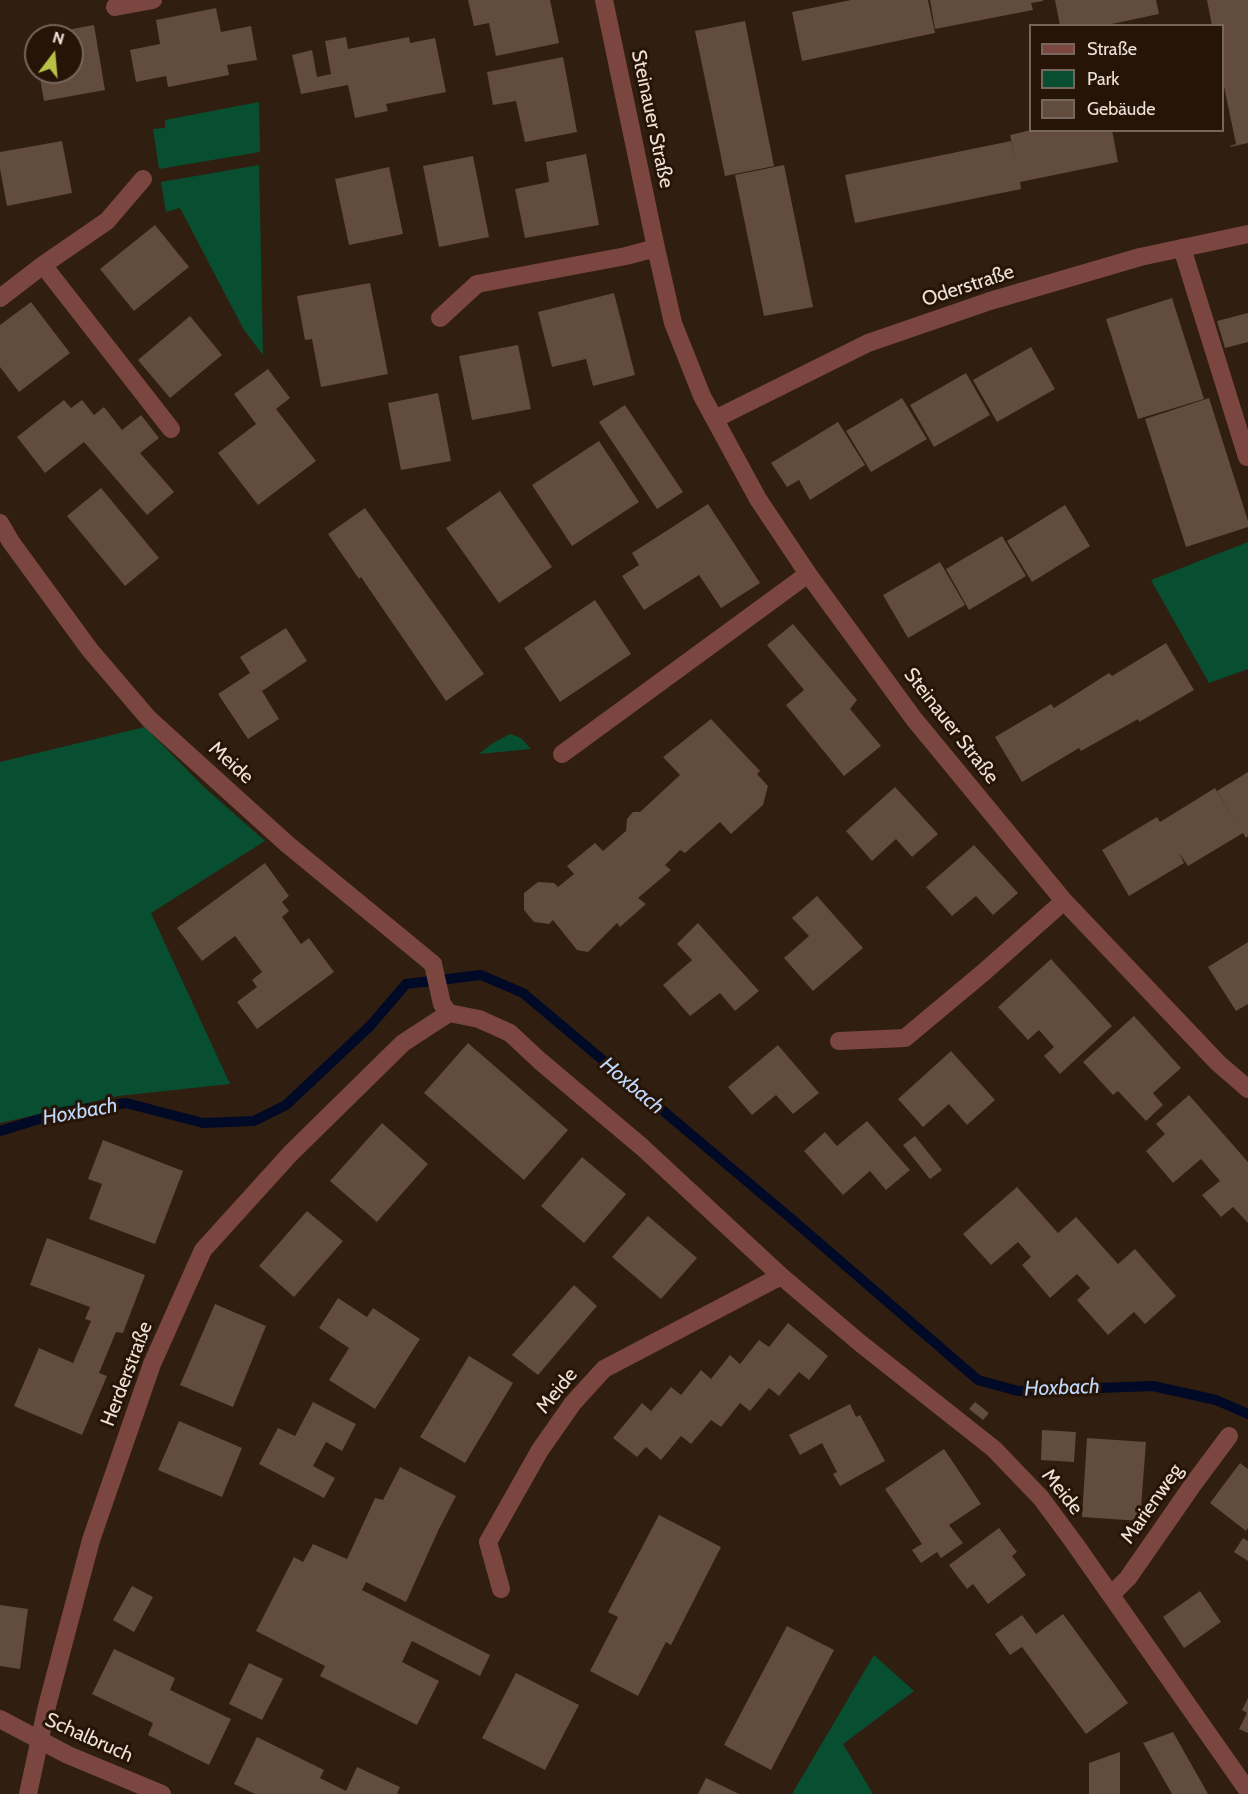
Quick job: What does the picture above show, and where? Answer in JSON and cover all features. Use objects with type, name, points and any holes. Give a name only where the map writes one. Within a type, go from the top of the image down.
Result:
[{"type":"street","points":[[114,7],[153,0]]},
{"type":"street","name":"Steinauer Straße","points":[[604,0],[674,323],[702,396],[758,499],[808,574],[914,719],[1064,901],[1218,1063],[1248,1089]]},
{"type":"street","points":[[0,298],[106,221],[143,179]]},
{"type":"street","name":"Oderstraße","points":[[715,419],[868,343],[990,301],[1140,257],[1248,234]]},
{"type":"street","points":[[440,318],[477,284],[656,248]]},
{"type":"street","points":[[1182,248],[1247,457]]},
{"type":"street","points":[[43,265],[171,429]]},
{"type":"street","name":"Meide","points":[[0,523],[11,542],[90,650],[149,719],[288,844],[434,964],[446,1008],[510,1033],[642,1147],[781,1276],[994,1449],[1041,1498],[1248,1791]]},
{"type":"street","points":[[562,754],[808,574]]},
{"type":"street","points":[[839,1041],[905,1038],[1064,901]]},
{"type":"street","name":"Herderstraße","points":[[28,1794],[39,1741],[91,1540],[152,1364],[203,1250],[291,1153],[403,1043],[446,1008]]},
{"type":"street","name":"Meide","points":[[501,1589],[488,1542],[540,1450],[573,1403],[604,1370],[781,1276]]},
{"type":"street","name":"Marienweg","points":[[1111,1595],[1128,1578],[1229,1436]]},
{"type":"street","name":"Schalbruch","points":[[0,1719],[68,1755],[162,1794]]},
{"type":"green space","points":[[259,102],[260,152],[159,169],[153,129],[165,128],[165,120]]},
{"type":"green space","points":[[259,165],[263,355],[244,330],[180,208],[166,212],[161,182]]},
{"type":"green space","points":[[1248,542],[1248,669],[1209,683],[1151,580]]},
{"type":"green space","points":[[145,727],[204,787],[265,841],[151,913],[230,1084],[118,1096],[0,1123],[0,762]]},
{"type":"green space","points":[[510,734],[521,738],[531,749],[479,754],[493,743]]},
{"type":"green space","points":[[874,1655],[914,1691],[843,1744],[873,1794],[792,1794]]},
{"type":"building","points":[[468,0],[550,0],[559,43],[496,56],[489,23],[474,26]]},
{"type":"building","points":[[851,0],[928,0],[935,33],[802,61],[792,12]]},
{"type":"building","points":[[930,0],[1043,1],[1031,3],[1033,10],[935,29]]},
{"type":"building","points":[[1055,0],[1156,0],[1159,14],[1112,24],[1060,24]]},
{"type":"building","points":[[1207,0],[1248,0],[1248,143],[1230,147],[1236,144],[1224,87],[1224,24],[1212,24]]},
{"type":"building","points":[[216,8],[221,32],[251,26],[257,60],[227,65],[229,75],[168,87],[166,76],[136,82],[130,50],[160,44],[156,20]]},
{"type":"building","points":[[745,21],[774,166],[725,176],[695,31]]},
{"type":"building","points":[[94,25],[105,90],[44,101],[41,84],[84,84],[84,27]]},
{"type":"building","points":[[346,37],[348,49],[409,37],[410,43],[435,38],[446,92],[386,104],[388,111],[355,118],[348,85],[301,94],[292,55],[312,50],[317,77],[331,74],[325,41]]},
{"type":"building","points":[[563,57],[577,132],[525,142],[516,101],[493,105],[487,72]]},
{"type":"building","points":[[1029,130],[1112,132],[1118,162],[1020,182],[1021,189],[855,223],[845,175],[1011,141],[1016,163],[1010,135]]},
{"type":"building","points":[[62,141],[72,193],[7,206],[0,169],[0,152]]},
{"type":"building","points":[[586,154],[599,225],[525,238],[515,189],[549,182],[546,162]]},
{"type":"building","points":[[473,156],[489,237],[439,247],[423,166]]},
{"type":"building","points":[[784,165],[813,307],[764,316],[735,175]]},
{"type":"building","points":[[389,167],[403,234],[349,245],[335,179]]},
{"type":"building","points":[[155,225],[189,267],[134,311],[100,269]]},
{"type":"building","points":[[370,283],[388,374],[321,387],[312,339],[305,340],[297,296]]},
{"type":"building","points":[[614,293],[635,375],[593,386],[586,359],[552,367],[538,312]]},
{"type":"building","points":[[1172,298],[1204,399],[1138,419],[1106,319]]},
{"type":"building","points":[[31,302],[70,353],[19,392],[0,367],[0,325]]},
{"type":"building","points":[[1248,313],[1248,342],[1225,348],[1217,321]]},
{"type":"building","points":[[190,316],[222,355],[170,398],[138,360]]},
{"type":"building","points":[[518,345],[531,409],[472,420],[459,356]]},
{"type":"building","points":[[1031,347],[1055,389],[997,422],[973,380]]},
{"type":"building","points":[[268,369],[290,398],[276,409],[316,461],[258,505],[218,453],[256,424],[234,394]]},
{"type":"building","points":[[966,373],[990,415],[934,447],[910,405]]},
{"type":"building","points":[[438,393],[451,461],[401,470],[388,403]]},
{"type":"building","points":[[902,398],[927,439],[871,472],[846,431]]},
{"type":"building","points":[[1209,398],[1248,527],[1186,547],[1145,419]]},
{"type":"building","points":[[64,400],[71,408],[82,400],[94,415],[104,407],[122,430],[141,415],[159,438],[140,453],[174,492],[147,515],[84,442],[45,473],[17,437]]},
{"type":"building","points":[[625,405],[683,492],[657,509],[599,422]]},
{"type":"building","points":[[838,422],[865,465],[810,500],[799,480],[787,487],[771,463]]},
{"type":"building","points":[[599,441],[639,502],[572,546],[532,485]]},
{"type":"building","points":[[101,488],[159,558],[125,586],[67,516]]},
{"type":"building","points":[[500,491],[552,567],[499,603],[446,528]]},
{"type":"building","points":[[708,504],[760,583],[721,608],[699,575],[644,610],[622,576],[639,565],[632,553]]},
{"type":"building","points":[[1065,505],[1090,546],[1032,582],[1007,541]]},
{"type":"building","points":[[365,508],[484,674],[446,701],[361,577],[359,579],[328,534]]},
{"type":"building","points":[[1002,536],[1026,576],[969,610],[946,569]]},
{"type":"building","points":[[940,562],[965,605],[908,638],[883,595]]},
{"type":"building","points":[[595,600],[631,654],[560,702],[524,648]]},
{"type":"building","points":[[793,624],[857,700],[850,709],[881,746],[844,776],[786,705],[804,690],[767,645]]},
{"type":"building","points":[[286,628],[307,661],[262,691],[279,719],[248,739],[218,694],[250,673],[240,657]]},
{"type":"building","points":[[1166,643],[1194,690],[1139,722],[1138,719],[1081,751],[1079,748],[1022,782],[995,737],[1051,704],[1054,708],[1109,673],[1112,676]]},
{"type":"building","points":[[711,719],[760,771],[757,774],[768,786],[763,805],[731,834],[720,822],[685,853],[680,850],[665,865],[671,870],[638,898],[646,904],[620,927],[617,923],[588,952],[577,950],[553,920],[549,924],[534,922],[524,910],[524,893],[538,882],[554,883],[558,887],[574,874],[567,866],[595,843],[603,851],[626,831],[627,819],[633,812],[640,812],[680,775],[663,757]]},
{"type":"building","points":[[1248,772],[1248,836],[1246,838],[1243,833],[1188,866],[1179,853],[1184,863],[1129,896],[1102,850],[1157,817],[1160,822],[1215,788],[1239,829],[1217,791]]},
{"type":"building","points":[[895,787],[938,834],[912,857],[896,839],[872,861],[846,831]]},
{"type":"building","points":[[974,845],[1018,893],[993,915],[976,896],[952,916],[926,887]]},
{"type":"building","points":[[265,863],[289,896],[282,902],[289,911],[282,917],[301,944],[309,938],[334,972],[257,1029],[237,1002],[257,987],[252,980],[262,972],[235,936],[202,961],[177,928]]},
{"type":"building","points":[[817,896],[863,948],[813,991],[784,958],[809,936],[792,918]]},
{"type":"building","points":[[698,923],[759,991],[735,1011],[720,993],[690,1016],[663,985],[692,960],[677,944]]},
{"type":"building","points":[[1248,942],[1248,1004],[1236,1011],[1208,967]]},
{"type":"building","points":[[1051,959],[1112,1026],[1060,1074],[1044,1056],[1054,1047],[1039,1030],[1028,1040],[998,1007]]},
{"type":"building","points":[[1134,1016],[1181,1068],[1153,1093],[1163,1105],[1146,1121],[1118,1091],[1113,1095],[1083,1062]]},
{"type":"building","points":[[468,1043],[568,1130],[524,1180],[424,1093]]},
{"type":"building","points":[[778,1045],[819,1093],[793,1114],[776,1095],[752,1115],[728,1087]]},
{"type":"building","points":[[951,1051],[995,1100],[967,1125],[949,1104],[923,1127],[898,1099]]},
{"type":"building","points":[[1189,1095],[1248,1162],[1248,1223],[1233,1207],[1221,1217],[1202,1195],[1220,1181],[1201,1159],[1173,1183],[1146,1151],[1165,1134],[1156,1124]]},
{"type":"building","points":[[867,1121],[910,1170],[886,1190],[870,1171],[843,1195],[804,1151],[825,1132],[837,1146]]},
{"type":"building","points":[[382,1123],[428,1164],[377,1222],[330,1181]]},
{"type":"building","points":[[915,1136],[942,1170],[930,1179],[903,1145]]},
{"type":"building","points":[[103,1140],[183,1171],[155,1244],[89,1219],[102,1184],[88,1179]]},
{"type":"building","points":[[582,1157],[626,1194],[584,1243],[541,1206]]},
{"type":"building","points":[[1017,1187],[1058,1233],[1076,1217],[1118,1264],[1135,1249],[1176,1296],[1145,1324],[1134,1312],[1108,1335],[1077,1300],[1090,1288],[1077,1274],[1050,1298],[1022,1265],[1031,1257],[1018,1242],[991,1265],[963,1234]]},
{"type":"building","points":[[307,1211],[343,1241],[294,1297],[259,1266]]},
{"type":"building","points":[[648,1216],[697,1258],[661,1299],[612,1257]]},
{"type":"building","points":[[47,1238],[145,1275],[123,1333],[116,1332],[99,1373],[107,1376],[82,1435],[14,1406],[39,1348],[73,1363],[91,1321],[85,1319],[90,1307],[30,1285]]},
{"type":"building","points":[[574,1285],[597,1306],[538,1375],[512,1355]]},
{"type":"building","points":[[338,1298],[367,1317],[373,1308],[420,1339],[375,1409],[329,1380],[349,1348],[319,1328]]},
{"type":"building","points":[[215,1304],[266,1326],[233,1407],[180,1385]]},
{"type":"building","points":[[788,1323],[828,1356],[809,1380],[799,1372],[779,1396],[769,1388],[750,1411],[740,1403],[721,1427],[711,1420],[691,1444],[681,1436],[661,1460],[646,1447],[637,1457],[613,1438],[642,1403],[651,1411],[671,1387],[681,1395],[701,1370],[711,1379],[730,1355],[740,1364],[759,1340],[769,1347]]},
{"type":"building","points":[[469,1356],[513,1383],[465,1463],[420,1437]]},
{"type":"building","points":[[313,1402],[356,1424],[342,1451],[326,1442],[313,1466],[335,1478],[324,1498],[259,1464],[278,1428],[295,1436]]},
{"type":"building","points":[[975,1402],[989,1413],[983,1420],[969,1409]]},
{"type":"building","points":[[850,1404],[856,1417],[860,1415],[885,1461],[840,1486],[833,1474],[837,1472],[822,1443],[800,1455],[789,1435]]},
{"type":"building","points":[[179,1421],[242,1448],[222,1497],[158,1470]]},
{"type":"building","points":[[1042,1430],[1076,1432],[1074,1462],[1041,1460]]},
{"type":"building","points":[[1087,1438],[1146,1442],[1140,1521],[1082,1517]]},
{"type":"building","points":[[944,1449],[981,1504],[949,1525],[963,1543],[941,1558],[937,1552],[921,1563],[912,1550],[922,1544],[885,1489]]},
{"type":"building","points":[[1240,1463],[1248,1469],[1248,1528],[1246,1531],[1210,1503]]},
{"type":"building","points":[[400,1467],[456,1496],[406,1602],[366,1582],[362,1590],[490,1655],[480,1676],[412,1641],[402,1662],[439,1681],[417,1725],[320,1676],[325,1666],[256,1631],[294,1557],[303,1562],[313,1544],[347,1559],[375,1498],[383,1500]]},
{"type":"building","points":[[659,1515],[721,1547],[671,1645],[666,1642],[638,1696],[590,1671],[618,1617],[608,1612]]},
{"type":"building","points":[[999,1528],[1017,1552],[1012,1556],[1026,1575],[988,1604],[973,1584],[967,1589],[949,1565]]},
{"type":"building","points":[[1243,1538],[1248,1541],[1248,1561],[1234,1552]]},
{"type":"building","points":[[132,1586],[153,1597],[134,1632],[113,1620]]},
{"type":"building","points":[[1200,1591],[1221,1622],[1184,1648],[1163,1617]]},
{"type":"building","points":[[0,1605],[28,1609],[20,1669],[0,1666]]},
{"type":"building","points":[[1063,1614],[1128,1703],[1086,1734],[1022,1647],[1010,1655],[995,1634],[1022,1615],[1036,1634]]},
{"type":"building","points":[[787,1626],[834,1650],[771,1770],[724,1745]]},
{"type":"building","points":[[114,1649],[175,1678],[170,1690],[231,1719],[209,1765],[148,1735],[153,1723],[92,1694]]},
{"type":"building","points":[[249,1663],[283,1679],[262,1720],[229,1704]]},
{"type":"building","points":[[516,1673],[579,1705],[545,1770],[482,1738]]},
{"type":"building","points":[[1248,1698],[1248,1733],[1239,1729],[1247,1713],[1242,1710]]},
{"type":"building","points":[[1173,1732],[1208,1794],[1172,1794],[1143,1743]]},
{"type":"building","points":[[257,1737],[324,1770],[320,1778],[346,1791],[357,1767],[400,1787],[397,1794],[255,1794],[234,1784]]},
{"type":"building","points":[[1120,1752],[1120,1794],[1089,1794],[1089,1763]]},
{"type":"building","points":[[706,1778],[739,1794],[698,1794]]},
{"type":"waterway","name":"Hoxbach","points":[[0,1131],[63,1112],[126,1103],[203,1123],[254,1121],[286,1105],[370,1026],[406,984],[481,975],[523,993],[787,1215],[978,1380],[1018,1391],[1153,1386],[1216,1400],[1248,1414]]}]
